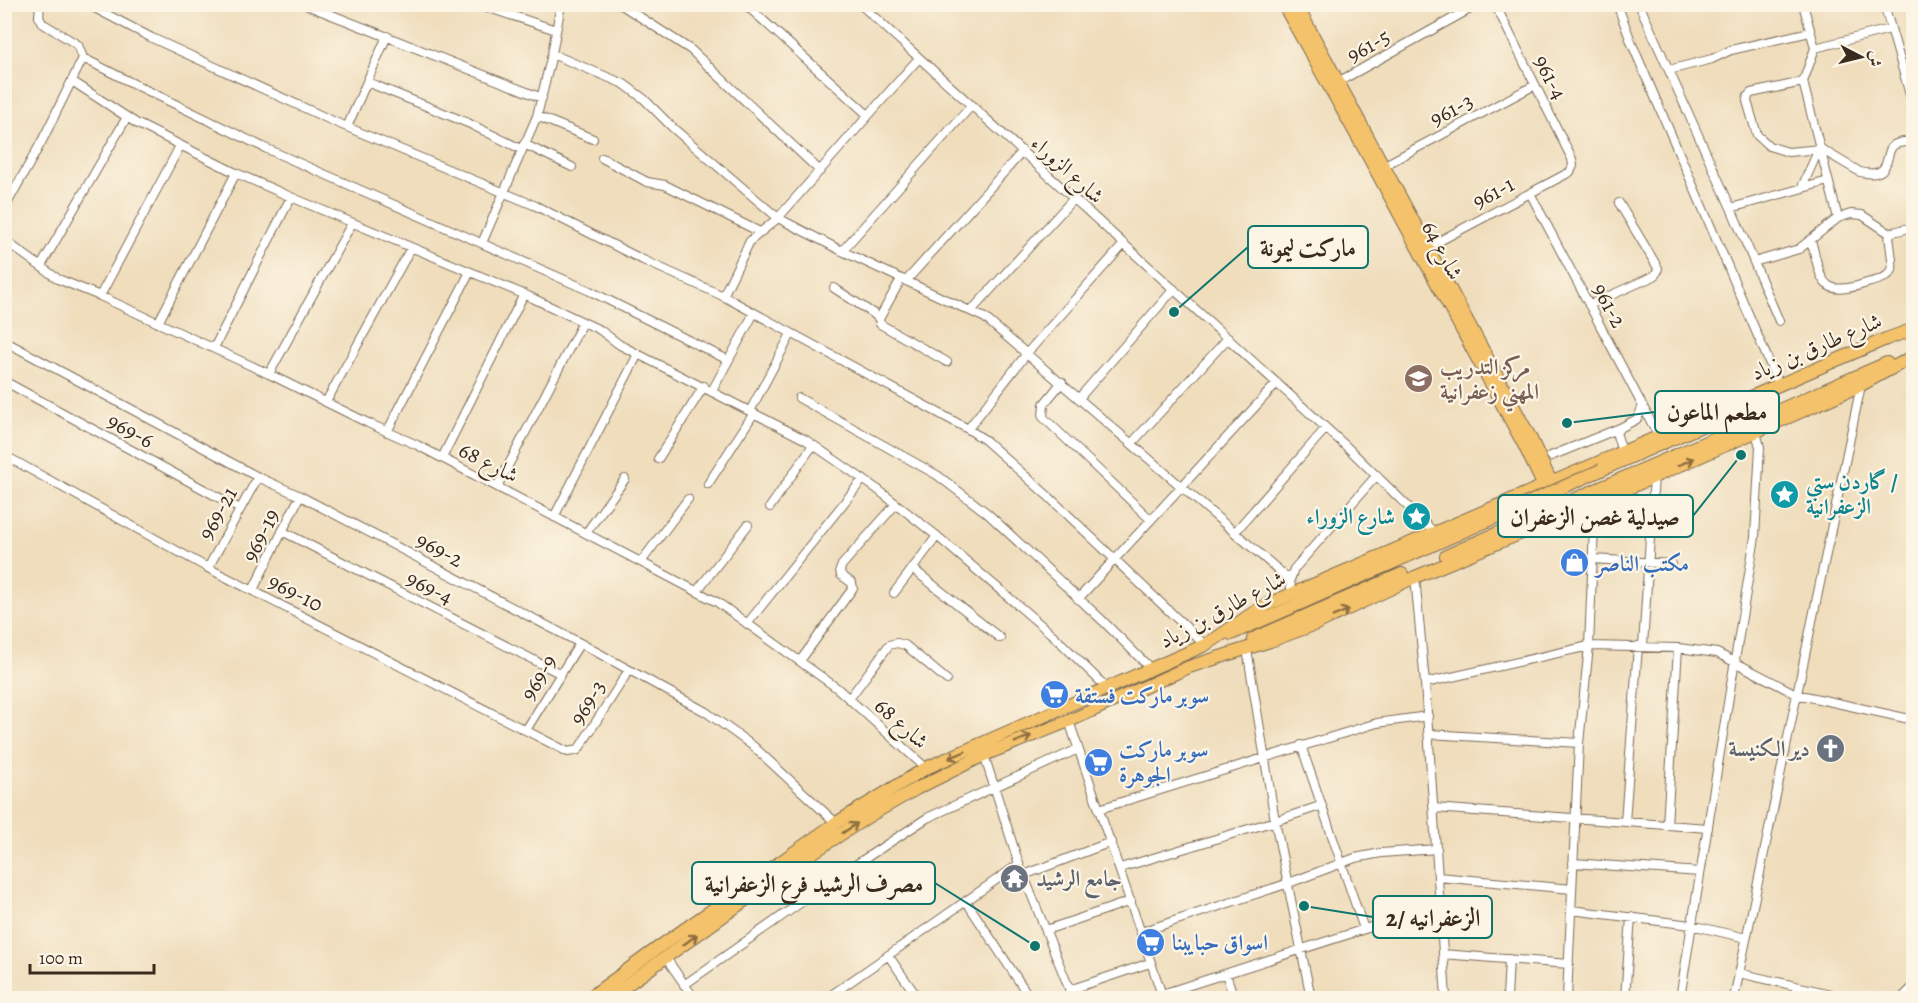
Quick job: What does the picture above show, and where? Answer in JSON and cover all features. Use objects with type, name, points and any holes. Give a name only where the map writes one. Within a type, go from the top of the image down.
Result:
[{"type":"main road","name":"شارع 64","points":[[1283,4],[1525,447],[1548,484]]},
{"type":"main road","name":"شارع 64","points":[[1296,4],[1530,437],[1563,517]]},
{"type":"main road","name":"شارع طارق بن زياد","points":[[590,999],[659,947],[836,823],[926,768],[1204,645],[1266,605],[1435,534],[1658,435],[1886,339],[1914,331]]},
{"type":"main road","points":[[1204,645],[1914,331]]},
{"type":"main road","points":[[1189,667],[1914,352]]},
{"type":"main road","name":"شارع طارق بن زياد","points":[[609,999],[794,865],[859,822],[916,789],[984,755],[1069,721],[1189,667],[1316,624],[1415,576],[1563,517],[1861,385],[1914,356]]},
{"type":"street","points":[[40,4],[39,17],[42,23],[78,45],[83,58],[264,148],[590,291],[728,360]]},
{"type":"street","points":[[87,4],[152,38],[347,127],[536,206],[643,260],[723,296],[968,429],[985,440],[1049,497],[1204,645]]},
{"type":"street","points":[[304,4],[542,98]]},
{"type":"street","points":[[477,4],[556,30]]},
{"type":"street","points":[[482,243],[537,116],[561,4]]},
{"type":"street","points":[[620,4],[691,50],[820,171]]},
{"type":"street","points":[[745,4],[868,115]]},
{"type":"street","name":"شارع الزوراء","points":[[860,4],[1377,475],[1435,534]]},
{"type":"street","name":"961-5","points":[[1338,82],[1479,4]]},
{"type":"street","name":"961-4","points":[[1495,4],[1572,159],[1573,166]]},
{"type":"street","points":[[1617,4],[1636,55],[1779,385]]},
{"type":"street","points":[[1639,4],[1779,321]]},
{"type":"street","points":[[1803,4],[1815,48],[1803,82],[1838,218]]},
{"type":"street","points":[[1884,4],[1914,109]]},
{"type":"street","points":[[1815,48],[1890,29]]},
{"type":"street","points":[[1669,70],[1712,59],[1731,50],[1810,32]]},
{"type":"street","points":[[347,127],[387,36]]},
{"type":"street","points":[[552,54],[624,84],[644,99],[673,128],[778,218],[842,251],[986,318],[1290,580]]},
{"type":"street","points":[[4,209],[37,151],[83,58]]},
{"type":"street","points":[[723,296],[750,241],[778,218],[919,58]]},
{"type":"street","points":[[72,81],[127,117],[180,146],[291,197],[524,294],[600,330],[620,345],[708,388],[813,445],[863,479],[937,536],[1055,637],[1107,688]]},
{"type":"street","points":[[367,82],[572,167]]},
{"type":"street","points":[[1803,82],[1751,93],[1748,96],[1747,101],[1757,135],[1769,146],[1788,152],[1820,149],[1860,172],[1868,173],[1883,170],[1887,165],[1889,150],[1893,145],[1914,140]]},
{"type":"street","name":"961-3","points":[[1383,166],[1535,85]]},
{"type":"street","points":[[842,251],[972,105]]},
{"type":"street","points":[[537,116],[593,139]]},
{"type":"street","points":[[41,266],[127,117]]},
{"type":"street","points":[[100,296],[180,146]]},
{"type":"street","points":[[1802,187],[1820,149]]},
{"type":"street","points":[[879,319],[904,280],[1023,151]]},
{"type":"street","points":[[602,158],[647,182],[665,185],[760,232]]},
{"type":"street","name":"961-1","points":[[1428,248],[1570,172],[1573,166]]},
{"type":"street","points":[[158,323],[236,173]]},
{"type":"street","points":[[1731,208],[1828,181]]},
{"type":"street","name":"961-2","points":[[1530,193],[1658,435]]},
{"type":"street","points":[[214,348],[291,197]]},
{"type":"street","points":[[972,310],[1074,198]]},
{"type":"street","points":[[1589,305],[1654,276],[1657,272],[1658,268],[1619,203]]},
{"type":"street","points":[[1754,262],[1799,249],[1838,218],[1857,213],[1888,233],[1914,227]]},
{"type":"street","points":[[269,374],[352,223]]},
{"type":"street","points":[[1811,240],[1820,274],[1829,287],[1839,290],[1884,278],[1890,272],[1893,262],[1888,233]]},
{"type":"street","name":"شارع 68","points":[[4,240],[58,279],[214,348],[442,458],[698,591],[717,602],[837,688],[926,768]]},
{"type":"street","points":[[968,429],[1028,352],[1124,244]]},
{"type":"street","points":[[326,402],[411,248]]},
{"type":"street","points":[[387,432],[470,272]]},
{"type":"street","points":[[834,288],[879,319],[880,324],[947,362]]},
{"type":"street","points":[[1080,398],[1174,289]]},
{"type":"street","points":[[442,458],[524,294]]},
{"type":"street","points":[[658,459],[728,360],[754,313]]},
{"type":"street","points":[[497,487],[583,322]]},
{"type":"street","points":[[708,484],[752,412],[791,334]]},
{"type":"street","points":[[1132,442],[1228,338]]},
{"type":"street","name":"969-2","points":[[6,344],[580,643],[706,712],[753,746],[836,823]]},
{"type":"street","points":[[555,517],[638,354]]},
{"type":"street","name":"969-6","points":[[4,381],[240,509]]},
{"type":"street","points":[[1062,382],[1044,404],[1043,417],[1151,520]]},
{"type":"street","points":[[1078,599],[1277,383]]},
{"type":"street","points":[[1734,999],[1861,385]]},
{"type":"street","points":[[799,398],[937,475],[987,513],[1151,669]]},
{"type":"street","points":[[1551,456],[1620,428],[1637,418],[1643,406]]},
{"type":"street","points":[[1235,532],[1326,428]]},
{"type":"street","points":[[1620,428],[1616,432],[1622,452]]},
{"type":"street","points":[[1680,999],[1690,925],[1755,537],[1760,447],[1756,432]]},
{"type":"street","points":[[770,507],[813,445]]},
{"type":"street","name":"969-10","points":[[4,455],[208,568],[568,752],[574,752]]},
{"type":"street","points":[[1292,595],[1290,580],[1294,569],[1377,475]]},
{"type":"street","points":[[1625,822],[1654,476]]},
{"type":"street","name":"969-21","points":[[208,568],[258,477]]},
{"type":"street","points":[[586,533],[625,479]]},
{"type":"street","points":[[747,624],[863,479]]},
{"type":"street","name":"969-19","points":[[253,590],[300,496]]},
{"type":"street","points":[[642,562],[688,499]]},
{"type":"street","points":[[1567,999],[1579,743],[1593,559],[1594,503]]},
{"type":"street","points":[[800,661],[853,588],[852,583],[842,575],[840,570],[842,565],[896,504]]},
{"type":"street","points":[[698,591],[748,525]]},
{"type":"street","name":"969-4","points":[[282,531],[561,674]]},
{"type":"street","points":[[894,593],[937,536]]},
{"type":"street","points":[[1593,559],[1672,564]]},
{"type":"street","points":[[913,569],[1000,638]]},
{"type":"street","points":[[1415,576],[1428,716],[1446,999]]},
{"type":"street","name":"969-9","points":[[526,730],[580,643]]},
{"type":"street","points":[[849,699],[889,645],[897,643],[905,645],[947,680]]},
{"type":"street","points":[[1425,683],[1588,646],[1678,648],[1711,651],[1725,656],[1796,694],[1914,720]]},
{"type":"street","points":[[1666,825],[1678,648]]},
{"type":"street","points":[[1247,649],[1275,821],[1311,999]]},
{"type":"street","name":"969-3","points":[[574,752],[578,750],[629,669]]},
{"type":"street","points":[[1099,809],[1377,723],[1428,716]]},
{"type":"street","points":[[1069,721],[1162,996],[1396,919],[1441,914]]},
{"type":"street","points":[[1429,734],[1579,743]]},
{"type":"street","points":[[1300,745],[1364,929]]},
{"type":"street","points":[[684,985],[843,873],[927,818],[1078,749]]},
{"type":"street","points":[[984,755],[1019,864],[1073,999]]},
{"type":"street","points":[[1120,868],[1320,806]]},
{"type":"street","points":[[1434,808],[1708,828]]},
{"type":"street","points":[[1024,875],[1111,842]]},
{"type":"street","points":[[1141,932],[1289,883],[1355,858],[1382,853],[1437,849]]},
{"type":"street","points":[[1573,863],[1700,872]]},
{"type":"street","points":[[827,999],[1019,864]]},
{"type":"street","points":[[1438,877],[1572,889]]},
{"type":"street","points":[[966,901],[1030,999]]},
{"type":"street","points":[[1046,930],[1131,901]]},
{"type":"street","points":[[1571,910],[1690,925],[1746,938]]},
{"type":"street","points":[[1625,999],[1631,917]]},
{"type":"street","points":[[1443,954],[1569,964]]},
{"type":"street","points":[[888,955],[918,999]]},
{"type":"street","points":[[666,958],[693,999]]},
{"type":"street","points":[[1507,999],[1509,959]]},
{"type":"street","points":[[1069,990],[1150,963]]},
{"type":"street","points":[[1739,973],[1848,999]]},
{"type":"street","points":[[1226,974],[1234,999]]},
{"type":"street","points":[[1902,999],[1914,986]]},
{"type":"place","name":"ماركت ليمونة","points":[[1174,312]]},
{"type":"place","name":"مركز التدريب المهني زعفرانية","points":[[1419,379]]},
{"type":"place","name":"مطعم الماعون","points":[[1567,423]]},
{"type":"place","name":"صيدلية غصن الزعفران","points":[[1741,455]]},
{"type":"place","name":"گاردن ستي / الزعفرانية","points":[[1785,494]]},
{"type":"place","name":"شارع الزوراء","points":[[1416,516]]},
{"type":"place","name":"مكتب الناصر","points":[[1575,563]]},
{"type":"place","name":"سوبر ماركت فستقة","points":[[1054,695]]},
{"type":"place","name":"دير الكنيسة","points":[[1831,748]]},
{"type":"place","name":"سوبر ماركت الجوهرة","points":[[1098,762]]},
{"type":"place","name":"جامع الرشيد","points":[[1015,878]]},
{"type":"place","name":"الزعفرانيه /2","points":[[1304,906]]},
{"type":"place","name":"اسواق حبايبنا","points":[[1151,942]]},
{"type":"place","name":"مصرف الرشيد فرع الزعفرانية","points":[[1035,946]]}]
